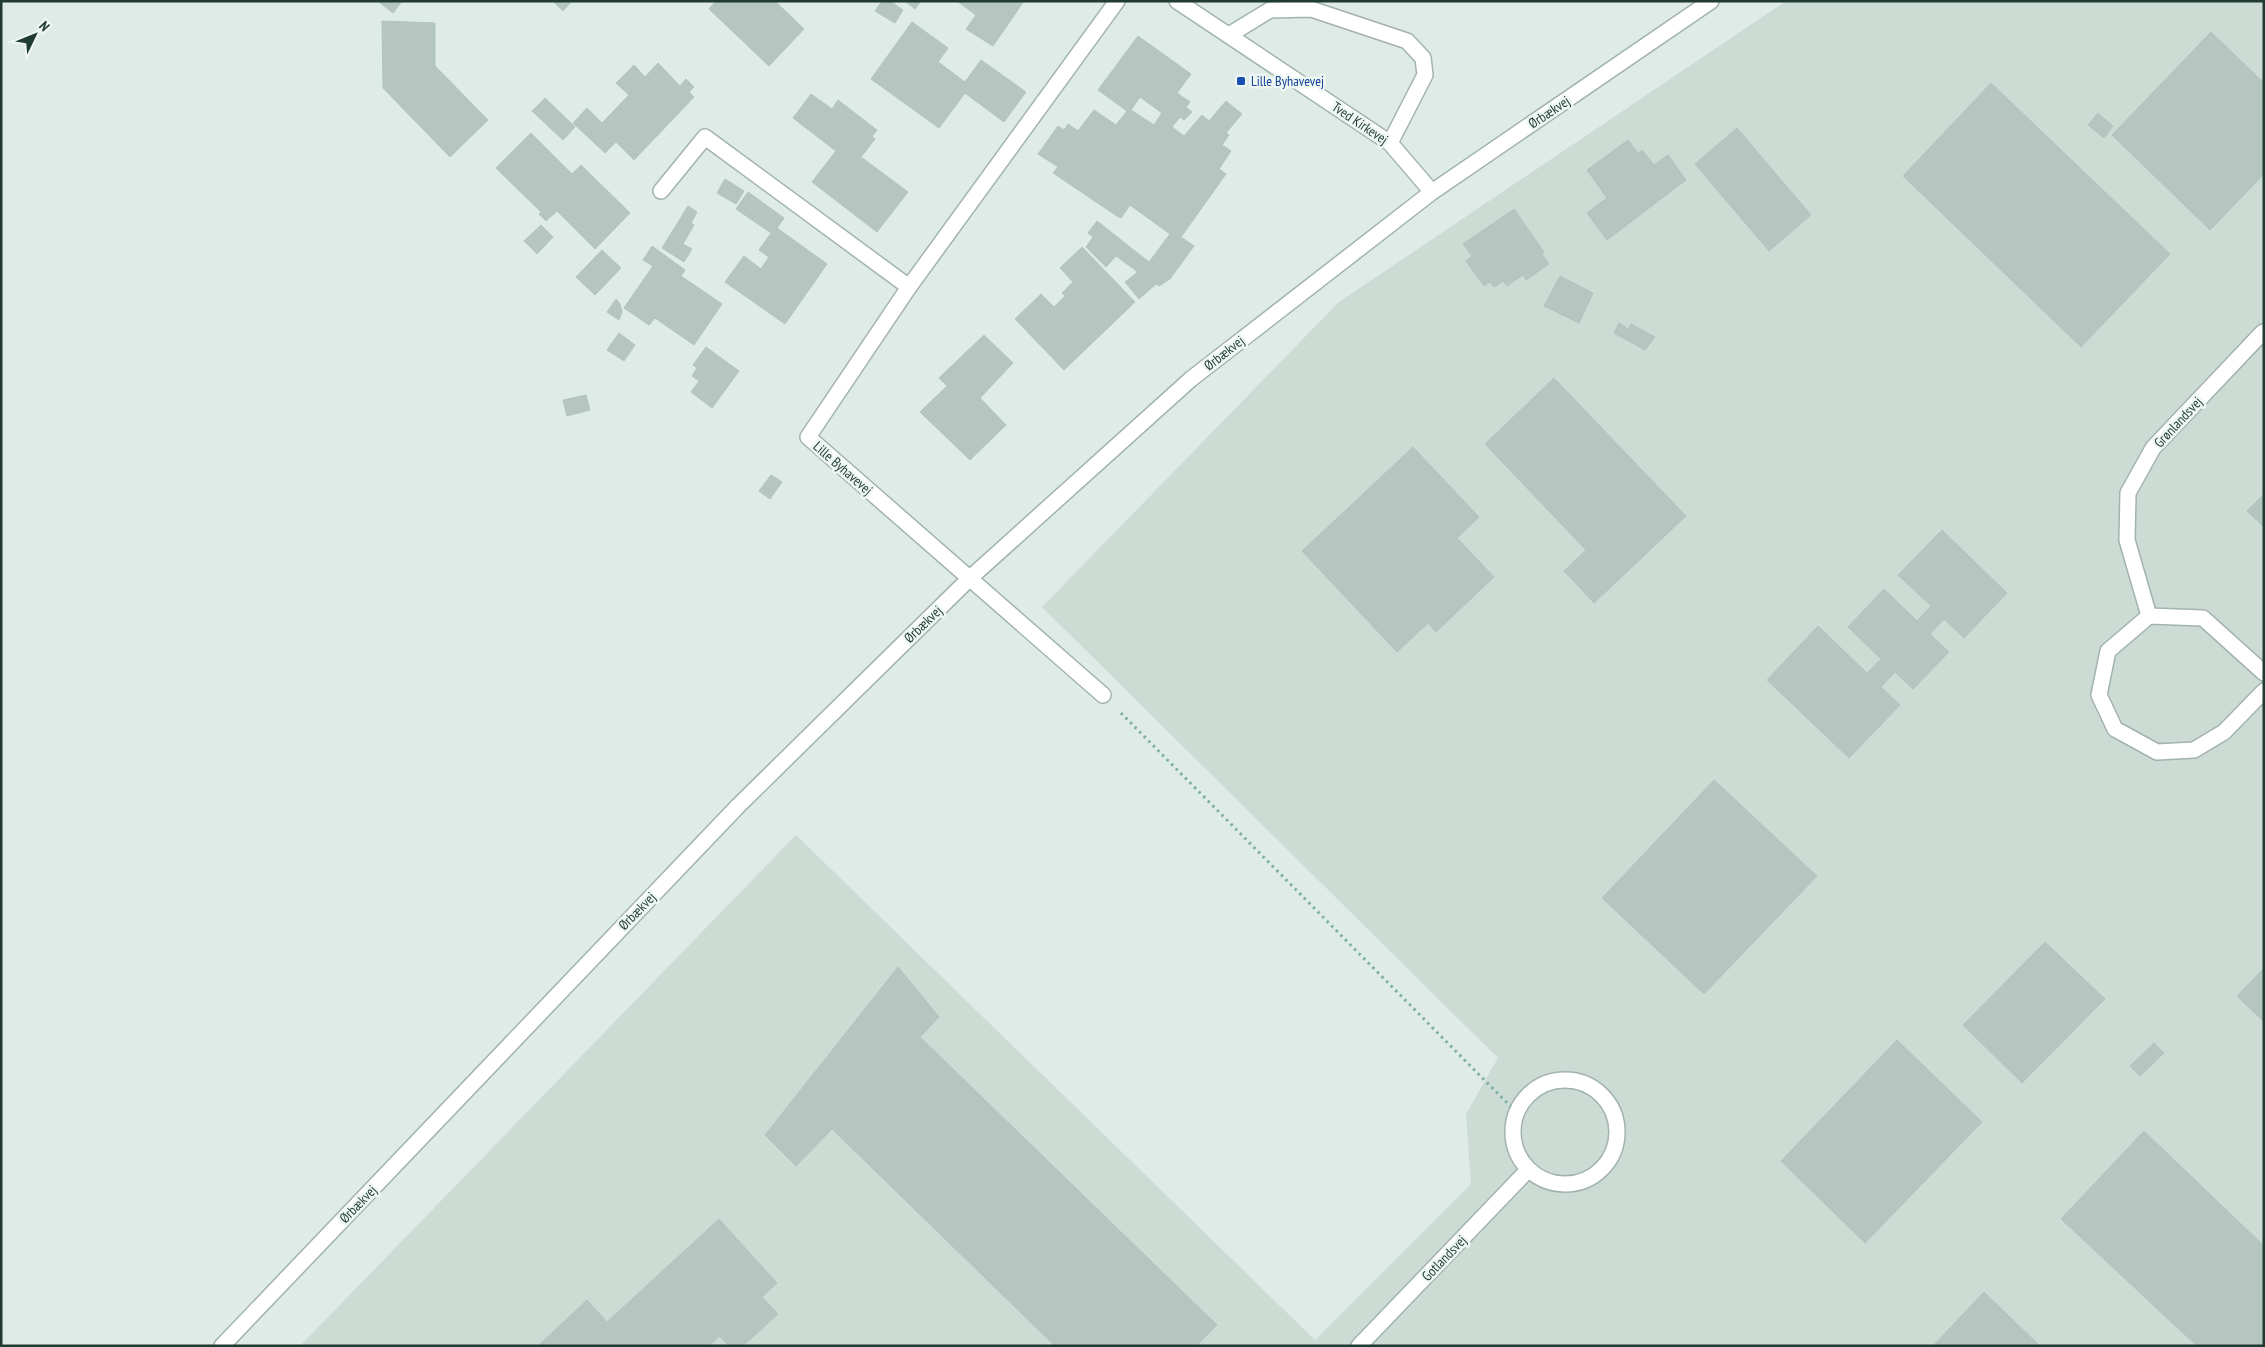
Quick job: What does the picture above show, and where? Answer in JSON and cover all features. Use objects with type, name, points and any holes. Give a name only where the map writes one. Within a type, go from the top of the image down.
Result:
[{"type":"street","name":"Lille Byhavevej","points":[[970,578],[808,437],[909,287],[1117,1]]},
{"type":"street","name":"Tved Kirkevej","points":[[1177,1],[1390,143],[1432,192]]},
{"type":"street","name":"Ørbækvej","points":[[222,1346],[738,806],[970,578],[1192,379],[1432,192],[1711,1]]},
{"type":"street","points":[[1229,35],[1270,10],[1311,9],[1407,41],[1424,58],[1425,75],[1390,143]]},
{"type":"street","points":[[661,190],[705,137],[909,287]]},
{"type":"street","name":"Grønlandsvej","points":[[2149,616],[2127,540],[2128,493],[2153,448],[2263,332]]},
{"type":"street","points":[[970,578],[1103,695]]},
{"type":"street","points":[[2264,673],[2203,618],[2149,616],[2108,651],[2099,695],[2115,729],[2157,752],[2194,750],[2224,732],[2264,691]]},
{"type":"street","points":[[1565,1080],[1585,1083],[1602,1095],[1614,1112],[1618,1132],[1614,1152],[1603,1170],[1586,1181],[1566,1185],[1546,1181],[1528,1170],[1516,1153],[1512,1132],[1516,1112],[1527,1095],[1544,1084],[1565,1080]]},
{"type":"street","name":"Gotlandsvej","points":[[1359,1346],[1528,1170]]},
{"type":"path","points":[[1103,695],[1516,1112]]},
{"type":"shaded area","points":[[1786,1],[2264,1],[2264,1346],[300,1346],[796,835],[1315,1340],[1471,1184],[1466,1114],[1498,1058],[1042,607],[1339,302]]},
{"type":"building","points":[[378,1],[402,1],[393,13]]},
{"type":"building","points":[[553,1],[572,1],[563,11]]},
{"type":"building","points":[[716,1],[775,1],[804,29],[769,66],[709,9]]},
{"type":"building","points":[[882,1],[890,1],[903,10],[895,23],[875,11]]},
{"type":"building","points":[[905,1],[921,1],[915,9]]},
{"type":"building","points":[[957,1],[1024,1],[993,46],[966,29],[976,15]]},
{"type":"building","points":[[382,21],[435,23],[435,66],[488,120],[450,157],[383,88]]},
{"type":"building","points":[[912,22],[948,48],[938,62],[965,82],[981,60],[1026,92],[1004,122],[965,93],[939,128],[871,79]]},
{"type":"building","points":[[2211,32],[2264,83],[2264,174],[2210,230],[2112,135]]},
{"type":"building","points":[[1138,36],[1191,74],[1177,93],[1190,102],[1186,107],[1192,112],[1184,120],[1180,117],[1172,127],[1184,136],[1202,115],[1209,121],[1226,101],[1242,114],[1226,133],[1229,135],[1222,145],[1231,151],[1219,169],[1226,174],[1181,237],[1194,246],[1170,279],[1159,286],[1156,284],[1139,299],[1125,282],[1138,272],[1116,256],[1106,267],[1086,247],[1093,237],[1088,233],[1097,221],[1149,262],[1170,234],[1130,205],[1121,218],[1117,216],[1053,173],[1058,167],[1038,154],[1058,126],[1064,130],[1068,124],[1078,131],[1094,110],[1116,125],[1127,111],[1098,90]],"holes":[[[1140,97],[1162,113],[1154,125],[1131,110]]]},
{"type":"building","points":[[658,63],[680,86],[686,79],[694,87],[689,92],[694,97],[634,160],[616,142],[605,153],[573,123],[587,108],[602,123],[629,95],[616,83],[634,65],[645,77]]},
{"type":"building","points":[[1991,83],[2170,254],[2081,347],[1903,176]]},
{"type":"building","points":[[811,94],[832,109],[838,100],[877,130],[872,136],[875,139],[861,157],[908,192],[877,232],[812,182],[836,151],[793,118]]},
{"type":"building","points":[[545,98],[575,127],[563,140],[532,111]]},
{"type":"building","points":[[2098,113],[2113,126],[2104,138],[2088,125]]},
{"type":"building","points":[[1737,128],[1811,215],[1769,251],[1695,164]]},
{"type":"building","points":[[531,133],[572,174],[581,165],[630,213],[595,249],[557,211],[546,221],[539,214],[541,212],[496,168]]},
{"type":"building","points":[[1628,140],[1638,153],[1642,150],[1654,165],[1668,155],[1686,180],[1607,240],[1587,213],[1607,198],[1587,170]]},
{"type":"building","points":[[725,179],[744,191],[736,204],[717,193]]},
{"type":"building","points":[[748,192],[784,218],[777,228],[827,264],[785,324],[725,282],[744,256],[761,269],[769,257],[759,250],[771,233],[736,209]]},
{"type":"building","points":[[688,206],[697,212],[691,223],[694,225],[683,244],[692,249],[684,262],[662,248]]},
{"type":"building","points":[[1514,209],[1544,252],[1542,254],[1549,264],[1526,280],[1523,275],[1507,286],[1503,281],[1494,287],[1490,282],[1484,286],[1466,261],[1472,256],[1463,244]]},
{"type":"building","points":[[541,225],[553,237],[537,254],[524,241]]},
{"type":"building","points":[[652,246],[685,270],[681,276],[722,304],[694,345],[655,318],[649,325],[624,308],[653,266],[643,260]]},
{"type":"building","points":[[1082,247],[1135,302],[1064,370],[1015,319],[1041,294],[1054,307],[1065,296],[1062,293],[1073,282],[1060,268]]},
{"type":"building","points":[[602,250],[621,268],[595,295],[576,277]]},
{"type":"building","points":[[1560,276],[1593,293],[1579,323],[1544,306]]},
{"type":"building","points":[[616,299],[620,304],[622,312],[619,320],[607,312]]},
{"type":"building","points":[[1619,323],[1628,329],[1631,324],[1655,337],[1645,350],[1614,333]]},
{"type":"building","points":[[619,333],[635,345],[624,361],[607,350]]},
{"type":"building","points":[[984,335],[1013,363],[980,398],[1006,425],[970,460],[920,412],[947,386],[939,378]]},
{"type":"building","points":[[706,347],[739,371],[712,408],[691,392],[699,381],[692,376],[697,368],[693,365]]},
{"type":"building","points":[[1554,378],[1686,516],[1594,603],[1564,571],[1586,550],[1485,444]]},
{"type":"building","points":[[586,395],[590,410],[567,416],[563,400]]},
{"type":"building","points":[[1413,447],[1479,517],[1457,538],[1494,577],[1436,632],[1428,623],[1397,652],[1302,551]]},
{"type":"building","points":[[771,475],[782,482],[770,499],[759,491]]},
{"type":"building","points":[[2264,494],[2264,527],[2247,511]]},
{"type":"building","points":[[1942,530],[2007,593],[1964,638],[1944,619],[1930,634],[1949,652],[1913,689],[1895,672],[1881,687],[1900,705],[1849,758],[1767,680],[1818,626],[1867,673],[1881,659],[1848,627],[1884,589],[1917,621],[1931,606],[1898,575]]},
{"type":"building","points":[[1714,780],[1817,876],[1704,994],[1602,898]]},
{"type":"building","points":[[2045,942],[2105,999],[2022,1083],[1963,1025]]},
{"type":"building","points":[[898,967],[939,1017],[920,1037],[1217,1325],[1196,1346],[1055,1346],[832,1129],[796,1166],[765,1135]]},
{"type":"building","points":[[2264,968],[2264,1022],[2237,996]]},
{"type":"building","points":[[1897,1040],[1982,1122],[1865,1243],[1781,1161]]},
{"type":"building","points":[[2154,1043],[2164,1053],[2140,1076],[2130,1066]]},
{"type":"building","points":[[2144,1131],[2264,1246],[2264,1346],[2197,1346],[2061,1219]]},
{"type":"building","points":[[719,1219],[777,1283],[762,1297],[778,1314],[743,1346],[729,1346],[719,1336],[709,1346],[538,1346],[587,1300],[607,1322]]},
{"type":"building","points":[[1984,1292],[2040,1346],[1933,1346]]},
{"type":"place","name":"Lille Byhavevej","points":[[1241,81]]}]
